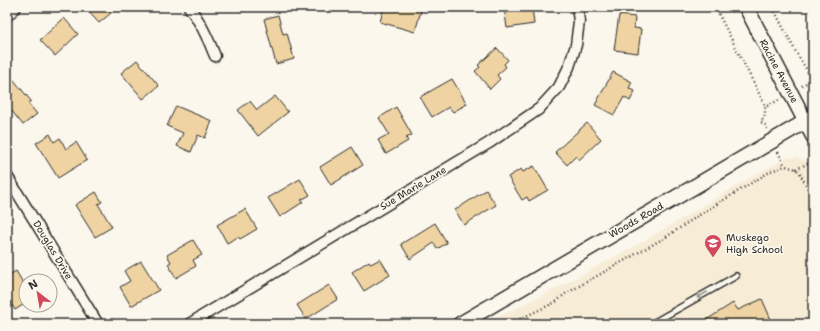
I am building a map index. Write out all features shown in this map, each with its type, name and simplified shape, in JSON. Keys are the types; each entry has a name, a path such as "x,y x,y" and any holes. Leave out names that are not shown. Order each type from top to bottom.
{"street":[{"path":"7,16 16,7"},
{"path":"189,7 208,37 215,56"},
{"name":"Sue Marie Lane","path":"189,324 489,143 539,110 559,87 569,67 576,45 579,20 577,7"},
{"name":"Racine Avenue","path":"746,7 809,118 813,136"},
{"name":"Woods Road","path":"460,324 809,118"},
{"name":"Douglas Drive","path":"7,176 98,324"}],"lane":[{"path":"651,324 736,276"}],"path":[{"path":"715,7 764,103 764,115 761,122 765,125"},
{"path":"773,8 797,54 813,80 809,82"},
{"path":"765,107 770,106"},
{"path":"783,161 785,166"},
{"path":"796,169 813,161"},
{"path":"509,324 556,302 565,294 666,237 771,171 785,166 796,169 800,172 813,199"}],"shaded area":[{"name":"Muskego High School","path":"797,157 807,162 813,172 813,324 485,324 578,277 646,240 753,176 787,158"}],"building":[{"path":"84,7 105,7 111,13 99,23"},
{"path":"384,7 422,7 415,32 380,22"},
{"path":"504,7 532,7 534,24 507,28"},
{"path":"278,15 283,34 287,33 294,59 276,64 264,19"},
{"path":"619,15 635,17 634,28 641,29 638,53 614,50"},
{"path":"64,18 78,34 55,56 40,40"},
{"path":"497,48 508,60 504,64 506,67 497,75 500,79 490,89 475,71 480,67 478,65"},
{"path":"137,60 159,86 143,99 121,73"},
{"path":"613,72 632,82 629,88 635,91 630,101 624,97 614,115 595,105"},
{"path":"13,79 31,101 28,103 37,114 23,125 7,105 7,83"},
{"path":"452,79 467,104 453,112 449,107 432,117 420,97"},
{"path":"275,96 288,112 258,136 238,110 250,101 257,110"},
{"path":"176,106 212,121 205,138 198,135 191,152 177,146 183,133 167,126"},
{"path":"396,107 412,135 406,138 408,141 386,154 378,140 389,134 379,118"},
{"path":"587,123 601,139 579,160 576,156 567,165 555,152"},
{"path":"50,134 54,142 60,138 66,149 76,142 87,160 58,178 36,143"},
{"path":"352,147 363,165 331,185 320,167"},
{"path":"534,166 548,190 529,201 527,197 522,200 508,177 521,169 523,172"},
{"path":"300,179 310,195 301,200 303,202 280,217 268,198"},
{"path":"486,190 496,205 464,225 455,210"},
{"path":"96,192 102,202 98,204 112,227 95,237 75,205"},
{"path":"245,209 257,229 240,239 238,237 227,243 217,225"},
{"path":"435,223 447,243 437,249 434,243 410,259 401,244"},
{"path":"193,240 202,255 193,260 196,266 176,278 168,264 171,262 167,255"},
{"path":"380,259 390,275 364,291 352,272 369,261 371,264"},
{"path":"141,261 159,290 131,306 120,287 130,281 124,271"},
{"path":"16,271 18,274 18,308 15,310 7,297 7,276"},
{"path":"329,285 338,299 306,319 297,305"},
{"path":"762,299 773,324 700,324 733,303 738,310"}],"place":[{"name":"Muskego High School","path":"713,258"}]}
